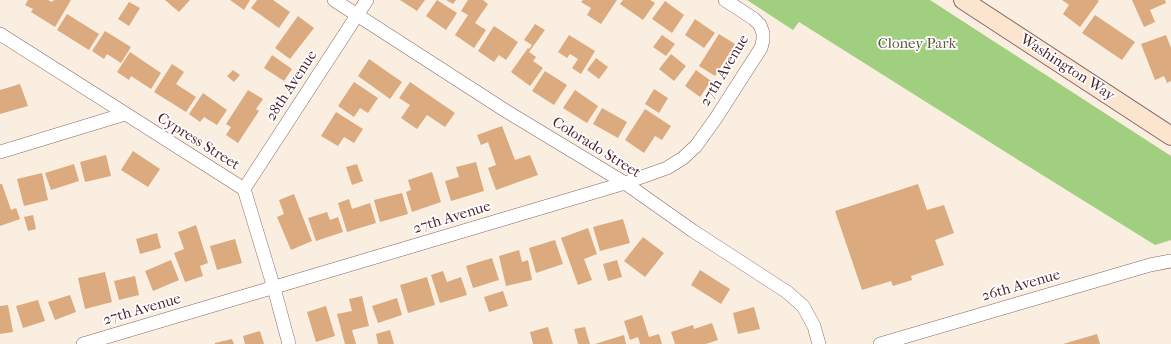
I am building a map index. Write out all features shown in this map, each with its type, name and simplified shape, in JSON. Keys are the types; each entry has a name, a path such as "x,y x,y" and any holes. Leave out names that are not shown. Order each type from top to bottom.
{"main road":[{"name":"Washington Way","path":"963,0 1171,136"}],"street":[{"name":"Colorado Street","path":"334,0 506,111 625,183 693,231 787,292 803,306 814,326 819,344"},
{"name":"28th Avenue","path":"244,189 367,0"},
{"name":"27th Avenue","path":"83,344 625,183 667,168 683,158 696,146 761,48 763,33 760,25 754,19 725,0"},
{"name":"Cypress Street","path":"0,34 244,189 274,288 289,344"},
{"path":"0,152 125,114"},
{"name":"26th Avenue","path":"880,344 1150,265 1171,262"}],"green space":[{"name":"Cloney Park","path":"747,0 930,0 1171,156 1171,240 1155,245 799,22 793,30"}],"building":[{"path":"28,0 48,0 52,2 54,0 71,0 55,27 31,12 33,9 25,5"},
{"path":"165,0 190,0 179,12"},
{"path":"230,0 250,0 244,10"},
{"path":"257,0 273,0 290,12 279,28 251,8"},
{"path":"400,0 425,0 417,11"},
{"path":"437,0 457,13 446,30 426,16"},
{"path":"446,0 456,0 453,4"},
{"path":"468,0 483,0 488,4 475,23 486,30 474,48 455,35 468,15 461,11"},
{"path":"583,0 617,0 601,24 587,15 591,8 581,2"},
{"path":"623,0 650,0 655,3 643,20 620,4"},
{"path":"1062,0 1099,1 1080,27 1063,14 1069,5"},
{"path":"1132,0 1165,0 1166,3 1150,10 1155,22 1144,27"},
{"path":"665,1 684,15 672,33 652,19"},
{"path":"129,2 140,8 129,26 118,19"},
{"path":"67,14 99,34 89,50 57,30"},
{"path":"1095,15 1135,42 1122,60 1082,33"},
{"path":"298,16 314,28 290,59 275,48"},
{"path":"695,19 715,33 704,48 685,35"},
{"path":"535,24 545,30 529,52 536,57 533,61 543,68 530,86 511,72 528,48 529,49 532,45 524,40"},
{"path":"494,26 518,42 506,60 499,55 494,62 478,51"},
{"path":"105,31 131,47 121,63 107,54 104,59 92,51"},
{"path":"719,34 735,44 715,76 699,66"},
{"path":"569,35 595,51 581,74 572,68 578,59 570,54 567,58 558,52"},
{"path":"662,35 675,44 666,56 653,47"},
{"path":"1166,35 1171,48 1171,81 1167,83 1164,76 1155,80 1141,44"},
{"path":"130,52 161,73 151,89 131,76 129,80 117,72"},
{"path":"671,54 686,66 674,81 659,69"},
{"path":"272,55 292,69 284,81 264,68"},
{"path":"596,58 608,67 599,79 587,70"},
{"path":"369,59 402,82 390,99 358,76"},
{"path":"172,64 184,72 176,84 196,97 186,112 154,92"},
{"path":"233,70 240,75 234,82 227,76"},
{"path":"696,70 711,81 700,97 685,86"},
{"path":"545,71 567,85 554,105 532,91"},
{"path":"354,82 378,98 368,113 360,108 354,117 338,106"},
{"path":"410,82 455,113 445,127 427,115 417,129 401,118 410,105 399,98"},
{"path":"20,84 28,106 0,114 0,90"},
{"path":"654,89 668,98 659,113 645,104"},
{"path":"248,90 263,99 256,109 259,111 238,143 226,135 231,127 226,124"},
{"path":"575,90 598,106 587,123 563,108"},
{"path":"203,93 227,110 217,125 204,117 200,122 189,114"},
{"path":"602,108 627,122 618,138 593,124"},
{"path":"645,109 671,126 662,140 655,136 644,153 625,140"},
{"path":"336,112 363,129 354,143 344,137 338,146 321,136"},
{"path":"502,126 515,160 530,155 538,175 496,190 488,168 496,165 488,142 481,145 477,135"},
{"path":"133,151 160,169 148,187 121,170"},
{"path":"106,155 111,176 85,182 80,162"},
{"path":"476,162 484,191 451,201 445,181 459,177 456,167"},
{"path":"74,164 79,181 51,190 45,173"},
{"path":"357,164 363,181 352,185 346,167"},
{"path":"432,172 441,202 412,212 406,192 411,190 408,180"},
{"path":"42,173 48,200 24,206 17,179"},
{"path":"0,184 2,184 11,210 16,208 20,219 0,226"},
{"path":"918,184 927,210 944,205 954,233 935,240 944,265 911,276 912,280 893,286 891,281 862,290 835,211"},
{"path":"402,193 408,214 380,222 374,200"},
{"path":"294,194 312,241 291,250 277,217 284,214 279,200"},
{"path":"349,199 352,209 370,203 376,223 347,232 338,203"},
{"path":"327,212 330,220 338,217 343,232 316,241 308,218"},
{"path":"33,215 36,229 28,231 24,217"},
{"path":"623,219 630,243 600,251 593,227"},
{"path":"196,225 208,263 200,266 203,276 185,282 174,253 184,249 178,232"},
{"path":"588,228 597,254 584,259 592,280 578,285 561,238"},
{"path":"157,233 161,248 140,254 136,239"},
{"path":"643,237 664,253 645,277 624,261"},
{"path":"235,239 242,263 217,270 210,246"},
{"path":"555,240 563,264 536,273 529,248"},
{"path":"519,250 522,262 528,260 532,280 506,286 499,256"},
{"path":"492,258 499,280 473,288 466,266"},
{"path":"171,260 179,280 153,291 145,271"},
{"path":"617,260 622,277 608,281 603,264"},
{"path":"700,270 730,289 721,304 691,285"},
{"path":"443,271 447,282 461,277 467,295 440,303 431,275"},
{"path":"105,272 112,302 85,309 78,278"},
{"path":"135,276 139,295 119,300 114,281"},
{"path":"427,277 435,305 408,313 400,285"},
{"path":"503,291 508,306 489,312 484,297"},
{"path":"70,295 76,312 55,320 48,302"},
{"path":"362,296 369,326 352,330 356,344 345,344 337,314 352,311 349,299"},
{"path":"397,298 402,315 378,323 372,306"},
{"path":"38,300 45,321 23,328 16,306"},
{"path":"8,305 13,332 0,334 0,306"},
{"path":"326,306 335,336 316,342 307,312"},
{"path":"754,307 760,329 738,334 733,313"},
{"path":"642,315 649,337 659,334 662,344 640,344 638,337 630,340 624,321"},
{"path":"712,323 718,340 706,344 675,344 671,332 693,325 694,329"},
{"path":"548,327 553,344 533,344 530,332"},
{"path":"585,327 590,344 578,344 574,329"},
{"path":"390,330 394,344 378,344 376,334"},
{"path":"260,331 264,344 245,344 243,336"},
{"path":"1097,334 1100,344 1063,344"},
{"path":"624,335 626,344 595,344"},
{"path":"232,339 234,344 215,344 215,343"}]}
